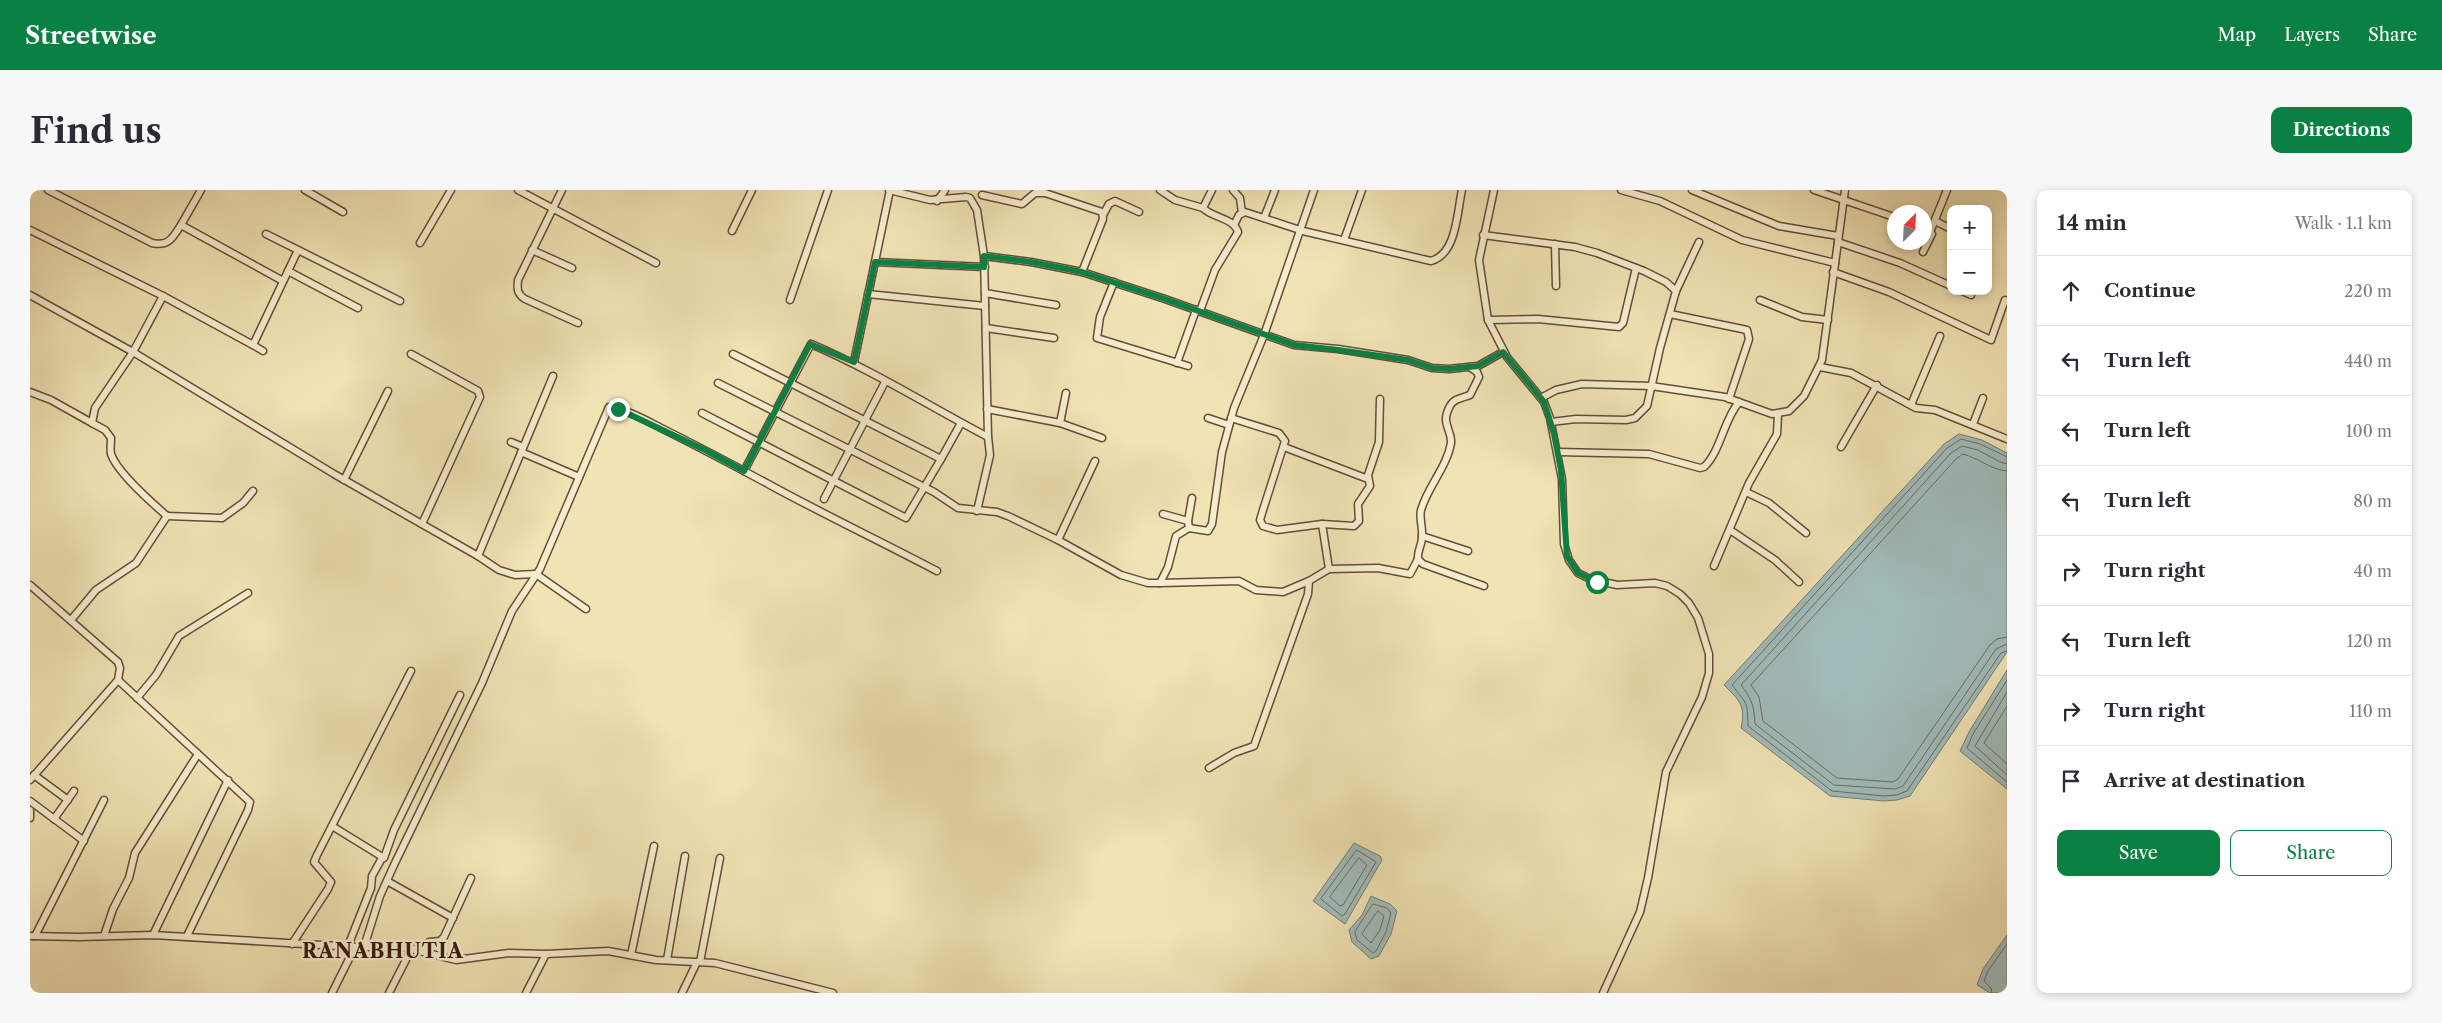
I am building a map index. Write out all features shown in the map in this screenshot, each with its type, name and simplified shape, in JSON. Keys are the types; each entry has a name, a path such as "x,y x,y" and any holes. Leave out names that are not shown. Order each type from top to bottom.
{"street":[{"path":"48,190 152,243 161,245 169,243 201,190"},
{"path":"305,190 342,212"},
{"path":"420,243 451,190"},
{"path":"518,190 656,263"},
{"path":"562,190 518,280 517,289 519,295 578,323"},
{"path":"732,231 752,190"},
{"path":"790,300 828,190"},
{"path":"854,362 889,190 904,192 922,200 937,201 966,197 974,204 982,233 984,256 987,409 990,455 977,511"},
{"path":"937,201 944,190"},
{"path":"1203,208 1203,204 1212,190"},
{"path":"1233,190 1240,198 1242,212 1234,225"},
{"path":"1264,218 1275,190"},
{"path":"1163,514 1208,531 1212,524 1220,463 1230,422 1264,335 1314,190"},
{"path":"1344,240 1362,190"},
{"path":"1242,212 1300,230 1425,261 1442,256 1451,240 1462,190"},
{"path":"1494,190 1478,265 1488,320 1503,352 1541,398 1551,422 1558,452 1563,489 1564,544 1572,566 1581,575 1597,582 1617,585 1655,583 1667,586 1680,594 1689,603 1698,618 1709,654 1709,673 1702,697 1666,772 1648,878 1640,912 1603,993"},
{"path":"1621,190 1639,192 1742,240 1835,264"},
{"path":"1692,190 1779,226 1838,239 1900,263 1947,284"},
{"path":"1814,190 1887,214"},
{"path":"1541,398 1563,388 1582,384 1651,386 1690,390 1729,399 1764,412 1778,414 1789,411 1796,406 1820,367 1845,190"},
{"path":"1932,225 1947,190"},
{"path":"1164,191 1183,203 1203,208 1234,225 1238,232 1215,270 1177,363"},
{"path":"974,204 984,192 1022,204 1035,193 1045,193 1098,210 1103,215"},
{"path":"1082,272 1108,204 1115,201 1139,212"},
{"path":"1935,221 1947,227"},
{"path":"181,225 283,281"},
{"path":"30,230 163,296 264,351"},
{"path":"266,234 400,301"},
{"path":"1483,235 1555,244 1597,253 1666,282 1676,291"},
{"path":"1551,422 1576,419 1635,418 1647,406 1676,291 1699,242"},
{"path":"1555,244 1556,286"},
{"path":"253,345 298,250"},
{"path":"532,250 572,268"},
{"path":"984,256 1031,262 1082,272 1294,345 1408,360 1432,368 1470,367 1484,363 1503,352"},
{"path":"875,262 984,267"},
{"path":"1488,320 1538,319 1619,328 1623,323 1636,268"},
{"path":"288,271 358,308"},
{"path":"1833,272 1889,292 1991,340 2005,300"},
{"path":"1114,282 1100,317 1096,338 1188,366"},
{"path":"985,293 1056,305"},
{"path":"868,294 985,306"},
{"path":"30,295 133,352 344,480 478,556 499,570 515,575 536,574 586,609"},
{"path":"92,423 95,408 133,352 163,296"},
{"path":"1760,300 1797,315 1828,320"},
{"path":"1670,314 1747,330 1749,339 1729,399"},
{"path":"986,328 1054,338"},
{"path":"1911,405 1940,336"},
{"path":"744,471 810,344 854,362 885,382 988,437"},
{"path":"411,354 478,391 480,397 422,524"},
{"path":"733,354 941,459"},
{"path":"718,383 924,487 958,508 997,512 1058,540 1111,571 1148,583 1239,581 1256,590 1283,592 1310,582 1329,569 1378,568 1410,574 1418,559 1422,536 1420,520 1422,508 1434,477 1442,468 1451,442 1446,425 1449,409 1456,400 1470,395 1479,377 1477,372 1470,367"},
{"path":"1820,367 1845,371 1877,385 1911,405 1935,410 2007,439"},
{"path":"478,556 553,376"},
{"path":"824,499 885,382"},
{"path":"1841,447 1877,385"},
{"path":"344,480 388,391"},
{"path":"30,392 51,400 105,430 111,438 111,454 143,496 167,516 222,518 243,503 253,491"},
{"path":"1060,423 1066,393"},
{"path":"1973,424 1983,398"},
{"path":"1208,418 1279,433 1286,441 1263,510 1261,524 1267,528 1277,530 1322,524 1354,526 1358,524 1358,504 1368,490 1368,479 1379,442 1380,399"},
{"path":"1558,452 1649,454 1700,468 1704,467 1713,454 1730,415 1739,402"},
{"path":"364,947 372,919 387,881 482,683 512,611 536,574 609,407 642,418 937,571"},
{"path":"987,409 1060,423 1102,438"},
{"path":"702,413 906,518 961,423"},
{"path":"1714,566 1746,492 1777,434 1778,414"},
{"path":"511,442 522,450 578,477"},
{"path":"1284,447 1368,479"},
{"path":"1058,540 1095,461"},
{"path":"1746,492 1769,503 1806,534"},
{"path":"1160,583 1168,567 1176,536 1189,524 1192,498"},
{"path":"71,620 96,590 136,563 167,516"},
{"path":"1322,524 1329,569"},
{"path":"1730,530 1775,560 1799,582"},
{"path":"1422,536 1468,551"},
{"path":"1418,559 1423,564 1484,586"},
{"path":"1209,768 1234,753 1254,746 1308,594 1310,582"},
{"path":"30,585 118,662 120,668 118,680 32,778 68,800"},
{"path":"137,698 156,675 179,636 248,593"},
{"path":"292,944 331,882 314,862 411,671"},
{"path":"118,680 248,798 250,805 187,936"},
{"path":"332,993 352,947 371,888 372,876 460,695"},
{"path":"104,936 113,909 129,878 135,853 172,792 198,754"},
{"path":"153,934 228,780"},
{"path":"54,819 74,791"},
{"path":"104,800 32,936 153,934 292,944 412,948 456,960 509,952 546,954 608,951 697,965 715,963 833,993"},
{"path":"30,801 84,840"},
{"path":"30,810 30,818"},
{"path":"332,826 382,858"},
{"path":"631,956 654,846"},
{"path":"667,960 686,856"},
{"path":"682,993 697,965 720,858"},
{"path":"424,952 429,942 442,940 471,878"},
{"path":"387,881 453,918"},
{"path":"389,993 412,948"},
{"path":"526,993 546,954"}],"water":[{"path":"1959,434 1982,440 2007,453 2007,652 1910,796 1884,801 1830,796 1741,728 1742,708 1734,695 1724,685 1944,444"},
{"path":"2007,670 2007,789 1960,751 1969,732"},
{"path":"1354,843 1380,856 1382,860 1345,924 1313,901"},
{"path":"1371,896 1390,904 1397,911 1391,934 1379,956 1371,959 1352,942 1349,930 1362,915"},
{"path":"2007,935 2007,993 1990,993 1977,985 1983,969"}],"district":[{"name":"RANABHUTIA","path":"383,951"}],"route":[{"path":"618,409 642,418 744,471 810,344 854,362 875,262 984,267 984,256 1031,262 1082,272 1114,282 1294,345 1313,346 1388,359 1408,360 1432,368 1449,369 1478,366 1503,352 1544,402 1554,434 1561,470 1564,544 1567,556 1578,573 1597,582"}]}
